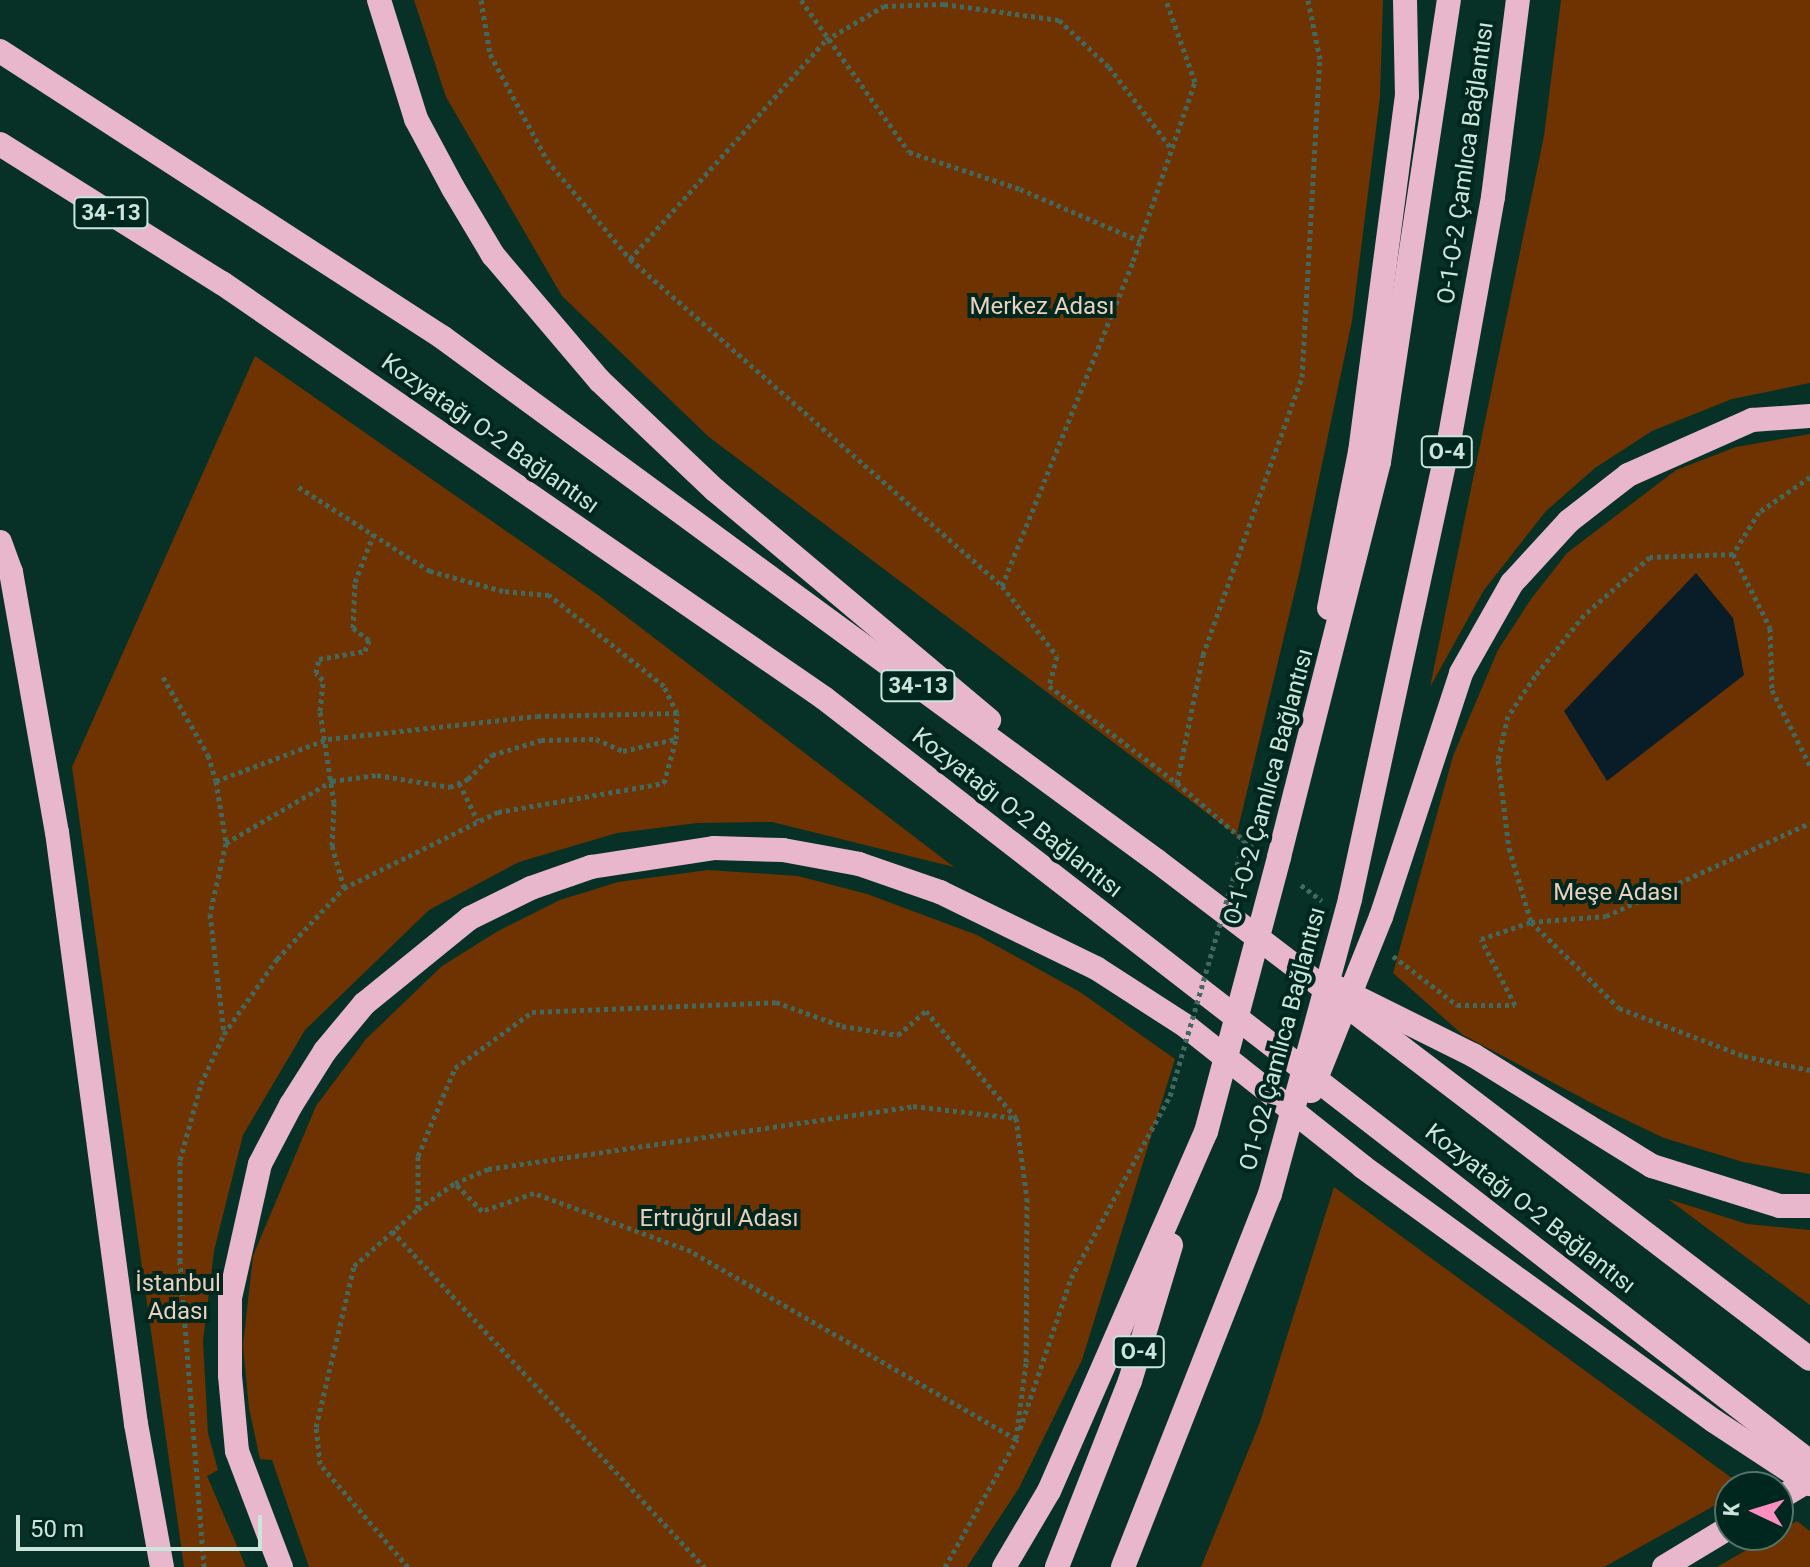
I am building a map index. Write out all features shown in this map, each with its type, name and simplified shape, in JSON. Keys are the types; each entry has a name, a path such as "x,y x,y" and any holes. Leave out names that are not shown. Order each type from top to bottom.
{"highway":[{"path":"379,0 416,119 453,188 493,255 600,381 715,490 1157,861"},
{"path":"1279,857 1360,452 1407,96 1405,0"},
{"name":"O-1-O-2 Çamlıca Bağlantısı","path":"1057,1567 1130,1381 1206,1132 1379,462 1403,336 1449,0"},
{"name":"O-1-O-2 Çamlıca Bağlantısı","path":"1350,899 1450,436 1493,197 1518,0"},
{"name":"Kozyatağı O-2 Bağlantısı","path":"0,51 442,337 1157,861 1285,962 1810,1359"},
{"name":"Kozyatağı O-2 Bağlantısı","path":"0,144 222,283 824,698 1810,1462"},
{"path":"1270,1194 1381,917 1461,673 1512,583 1569,521 1628,475 1752,420 1810,416"},
{"path":"0,542 11,572 57,832 136,1424 162,1567"},
{"path":"281,1567 237,1451 230,1375 230,1298 260,1164 291,1105 325,1051 364,1004 470,918 531,888 591,867 714,848 783,850 859,864 953,898 1096,968 1186,1026 1388,1186 1714,1421 1810,1482"},
{"name":"O1-O2 Çamlıca Bağlantısı","path":"1270,1194 1350,899"},
{"path":"1285,962 1473,1055 1652,1166 1780,1206 1810,1206"},
{"path":"1004,1567 1049,1491 1206,1132"},
{"name":"O-4","path":"1123,1567 1270,1194"},
{"path":"1664,1567 1714,1536"}],"path":[{"path":"481,0 490,54 547,160 630,259 1002,586 1057,656 1049,686 1092,724 1177,783 1244,841 1170,1096 1071,1278 1016,1439 945,1567"},
{"path":"801,0 826,40 909,152 1020,189 1140,241"},
{"path":"1002,586 1140,241 1195,82 1166,0"},
{"path":"1177,783 1203,655 1302,377 1320,59 1308,0"},
{"path":"630,259 826,40 884,6 944,4 1059,20 1109,67 1172,149"},
{"path":"1733,554 1759,512 1810,477"},
{"path":"204,1567 180,1261 180,1160 201,1084 224,1034 277,959 344,888 478,821 583,793 664,783 676,739 677,713 664,686 549,595 503,591 430,571 297,486"},
{"path":"344,888 332,846 332,781 328,739 320,711 319,659 365,651 369,640 353,628 355,582 374,533"},
{"path":"1733,554 1770,628 1772,690 1810,766"},
{"path":"1733,554 1650,557 1584,615 1508,716 1498,760 1509,848 1531,922 1619,1008 1744,1056 1810,1070"},
{"path":"163,677 208,755 216,781 226,843 210,914 224,1034"},
{"path":"216,781 328,739 537,716 677,713"},
{"path":"226,843 332,781 377,775 416,785 459,783 492,755 541,740 596,739 623,751 676,739"},
{"path":"459,783 478,821"},
{"path":"1457,1005 1515,1005 1481,939 1531,922 1606,916 1810,823"},
{"path":"418,1209 418,1156 455,1068 532,1012 776,1002 842,1026 898,1035 926,1011 1016,1118 1027,1198 1026,1363 1016,1439"},
{"path":"408,1567 320,1464 316,1427 354,1266 418,1209 455,1183 519,1161 913,1106 1016,1118"},
{"path":"455,1183 482,1211 534,1193 691,1251 1016,1439"},
{"path":"392,1231 704,1567"}],"green space":[{"name":"Merkez Adası","path":"414,0 1383,0 1380,97 1352,321 1299,574 1237,833 1244,841 709,437 562,296 446,97"},
{"path":"1561,0 1810,0 1810,383 1732,399 1652,431 1595,468 1546,511 1484,590 1430,687 1544,136"},
{"name":"İstanbul Adası","path":"255,356 598,595 954,867 772,822 697,823 617,833 519,862 429,910 305,1030 243,1135 214,1251 203,1341 208,1433 218,1470 207,1476 246,1567 184,1567 72,767"},
{"name":"Meşe Adası","path":"1810,434 1810,1174 1743,1162 1664,1138 1601,1108 1463,1035 1393,973 1453,756 1498,650 1531,599 1567,553 1676,470 1736,447"},
{"name":"Ertruğrul Adası","path":"708,870 798,876 867,894 977,935 1080,992 1175,1059 1082,1360 1019,1488 967,1567 309,1567 272,1460 260,1459 249,1408 243,1345 253,1256 316,1106 366,1039 442,966 498,931 560,900 618,882"},
{"path":"1334,1187 1722,1471 1714,1471 1714,1506 1604,1567 1201,1567 1260,1422"},
{"path":"1668,1199 1747,1224 1810,1230 1810,1305"},
{"path":"1797,1521 1810,1531 1810,1567 1717,1567 1745,1551 1794,1551 1794,1523"}],"water":[{"path":"1696,573 1733,618 1744,675 1607,781 1564,711"}]}
